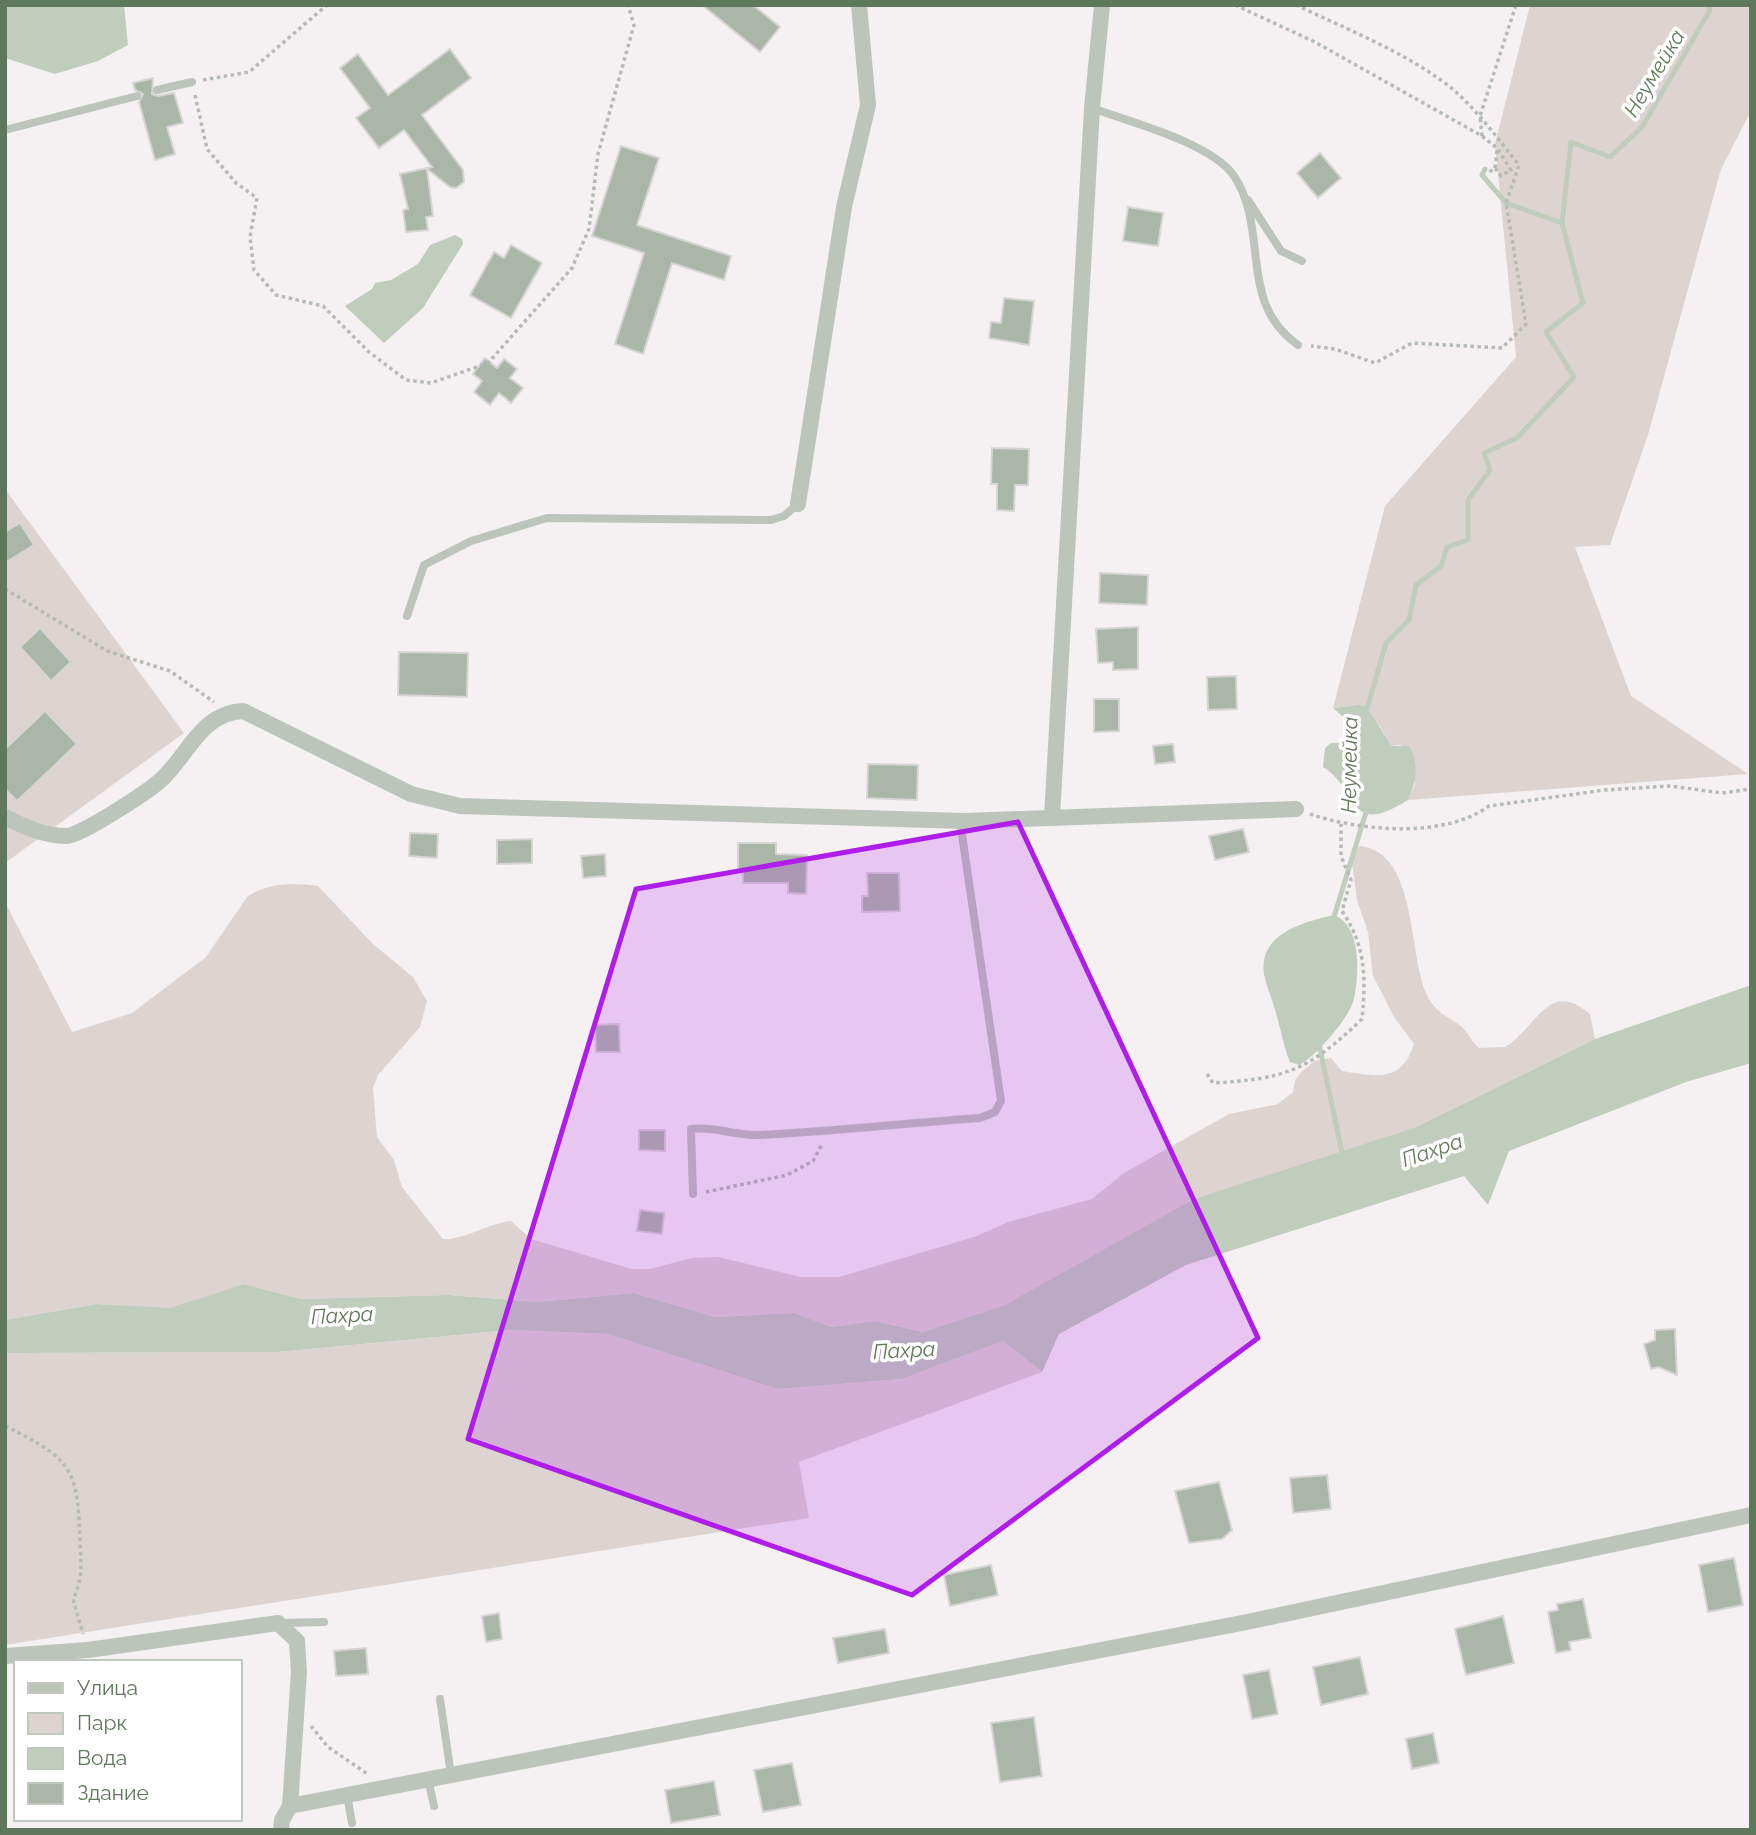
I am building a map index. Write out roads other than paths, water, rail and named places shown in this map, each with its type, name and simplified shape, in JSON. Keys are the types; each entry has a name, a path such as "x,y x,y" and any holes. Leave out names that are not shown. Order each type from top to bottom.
{"street":[{"path":"798,504 841,221 868,105 859,5"},
{"path":"1052,817 1092,108 1102,5"},
{"path":"5,817 31,831 69,836 98,822 163,778 200,731 225,712 243,711 411,794 460,806 960,821 1296,809"},
{"path":"290,1806 1247,1622 1751,1515"},
{"path":"5,1656 88,1650 278,1623 297,1642 297,1708 290,1806 282,1820 281,1830"}],"lane":[{"path":"157,90 192,82"},
{"path":"5,130 137,96"},
{"path":"1092,108 1199,147 1234,175 1267,234 1281,251 1302,261"},
{"path":"1234,175 1247,205 1262,299 1280,333 1298,345"},
{"path":"407,616 424,565 471,541 547,518 771,520 784,516 798,504"},
{"path":"693,1194 691,1129 708,1127 737,1136 829,1132 980,1118 995,1112 1001,1101 960,821"},
{"path":"278,1623 324,1622"},
{"path":"440,1699 451,1775"},
{"path":"428,1779 434,1806"},
{"path":"347,1795 352,1823"}],"water":[{"path":"5,5 124,5 128,45 98,61 55,74 5,58"},
{"path":"455,235 462,239 463,244 423,308 384,343 345,306 372,289 375,283 391,280 418,264 430,245"},
{"path":"1366,706 1392,746 1409,746 1415,759 1415,779 1408,800 1388,811 1374,814 1364,812 1356,806 1335,776 1323,767 1325,748 1331,743 1347,742 1355,726 1351,718 1342,716 1333,708"},
{"path":"1334,915 1350,929 1354,940 1357,977 1354,999 1346,1016 1331,1036 1299,1065 1290,1062 1288,1056 1264,974 1264,960 1268,949 1285,932"},
{"name":"Пахра","path":"1751,985 1751,1063 1686,1082 1509,1151 1488,1205 1464,1176 1186,1265 1059,1334 1042,1372 1003,1341 902,1379 777,1389 608,1334 510,1330 278,1352 5,1353 5,1320 96,1304 170,1308 244,1284 301,1299 449,1295 537,1302 634,1293 715,1317 794,1313 832,1327 875,1321 923,1332 1005,1305 1194,1199 1414,1128 1595,1039"}],"waterway":[{"name":"Неумейка","path":"1366,712 1386,643 1409,620 1416,585 1441,566 1447,547 1468,540 1468,500 1490,470 1484,453 1517,438 1574,377 1546,332 1583,303 1562,223 1571,142 1610,157 1642,127 1710,10 1708,5"},
{"path":"1485,169 1482,175 1506,203 1562,223"},
{"name":"Неумейка","path":"1333,920 1367,809"},
{"name":"Неумейка","path":"1319,1044 1343,1157"}]}
